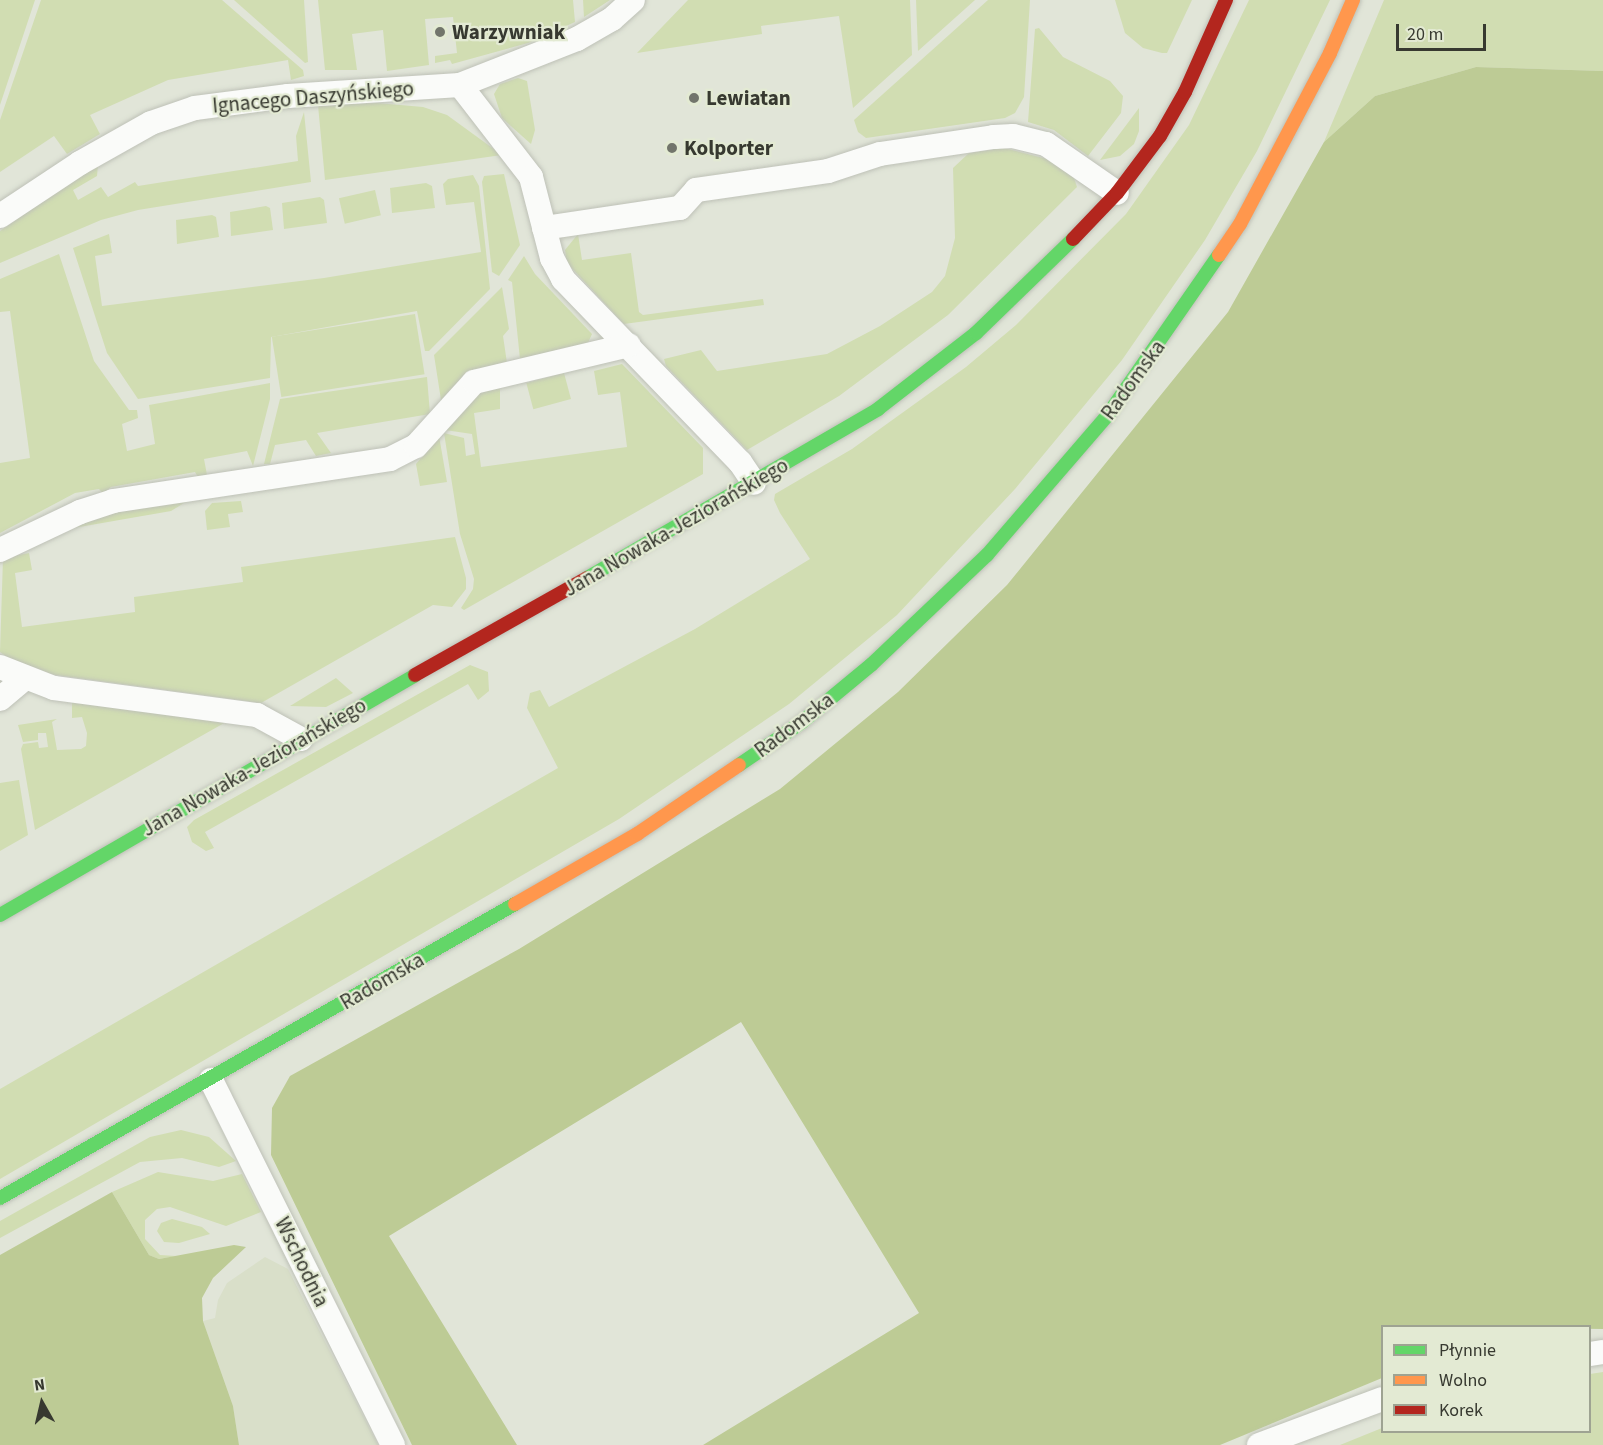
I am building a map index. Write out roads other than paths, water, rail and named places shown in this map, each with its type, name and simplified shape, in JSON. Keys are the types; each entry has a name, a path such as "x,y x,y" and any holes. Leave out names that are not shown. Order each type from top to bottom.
{"main road":[{"name":"Jana Nowaka-Jeziorańskiego","path":"0,915 301,739 852,426 947,357 1025,289 1117,193 1160,136 1185,92 1226,0"},
{"name":"Radomska","path":"0,1198 211,1080 703,792 802,722 918,623 1018,522 1079,452 1164,337 1262,185 1353,0"}],"street":[{"name":"Ignacego Daszyńskiego","path":"0,216 151,123 195,108 312,93 460,85 577,39 612,19 633,0"},
{"path":"460,85 531,177 544,228 563,279 740,462 754,483"},
{"path":"544,228 680,208 696,190 828,171 880,154 1013,135 1046,144 1117,193"},
{"path":"0,550 80,512 113,501 390,459 417,446 474,382 629,345"},
{"path":"0,667 24,679 54,688 257,715 301,739"},
{"path":"0,699 24,679"},
{"name":"Wschodnia","path":"211,1080 393,1445"},
{"path":"1259,1445 1381,1400"}],"place":[{"name":"Warzywniak","path":"440,32"},
{"name":"Lewiatan","path":"694,98"},
{"name":"Kolporter","path":"672,148"}]}
